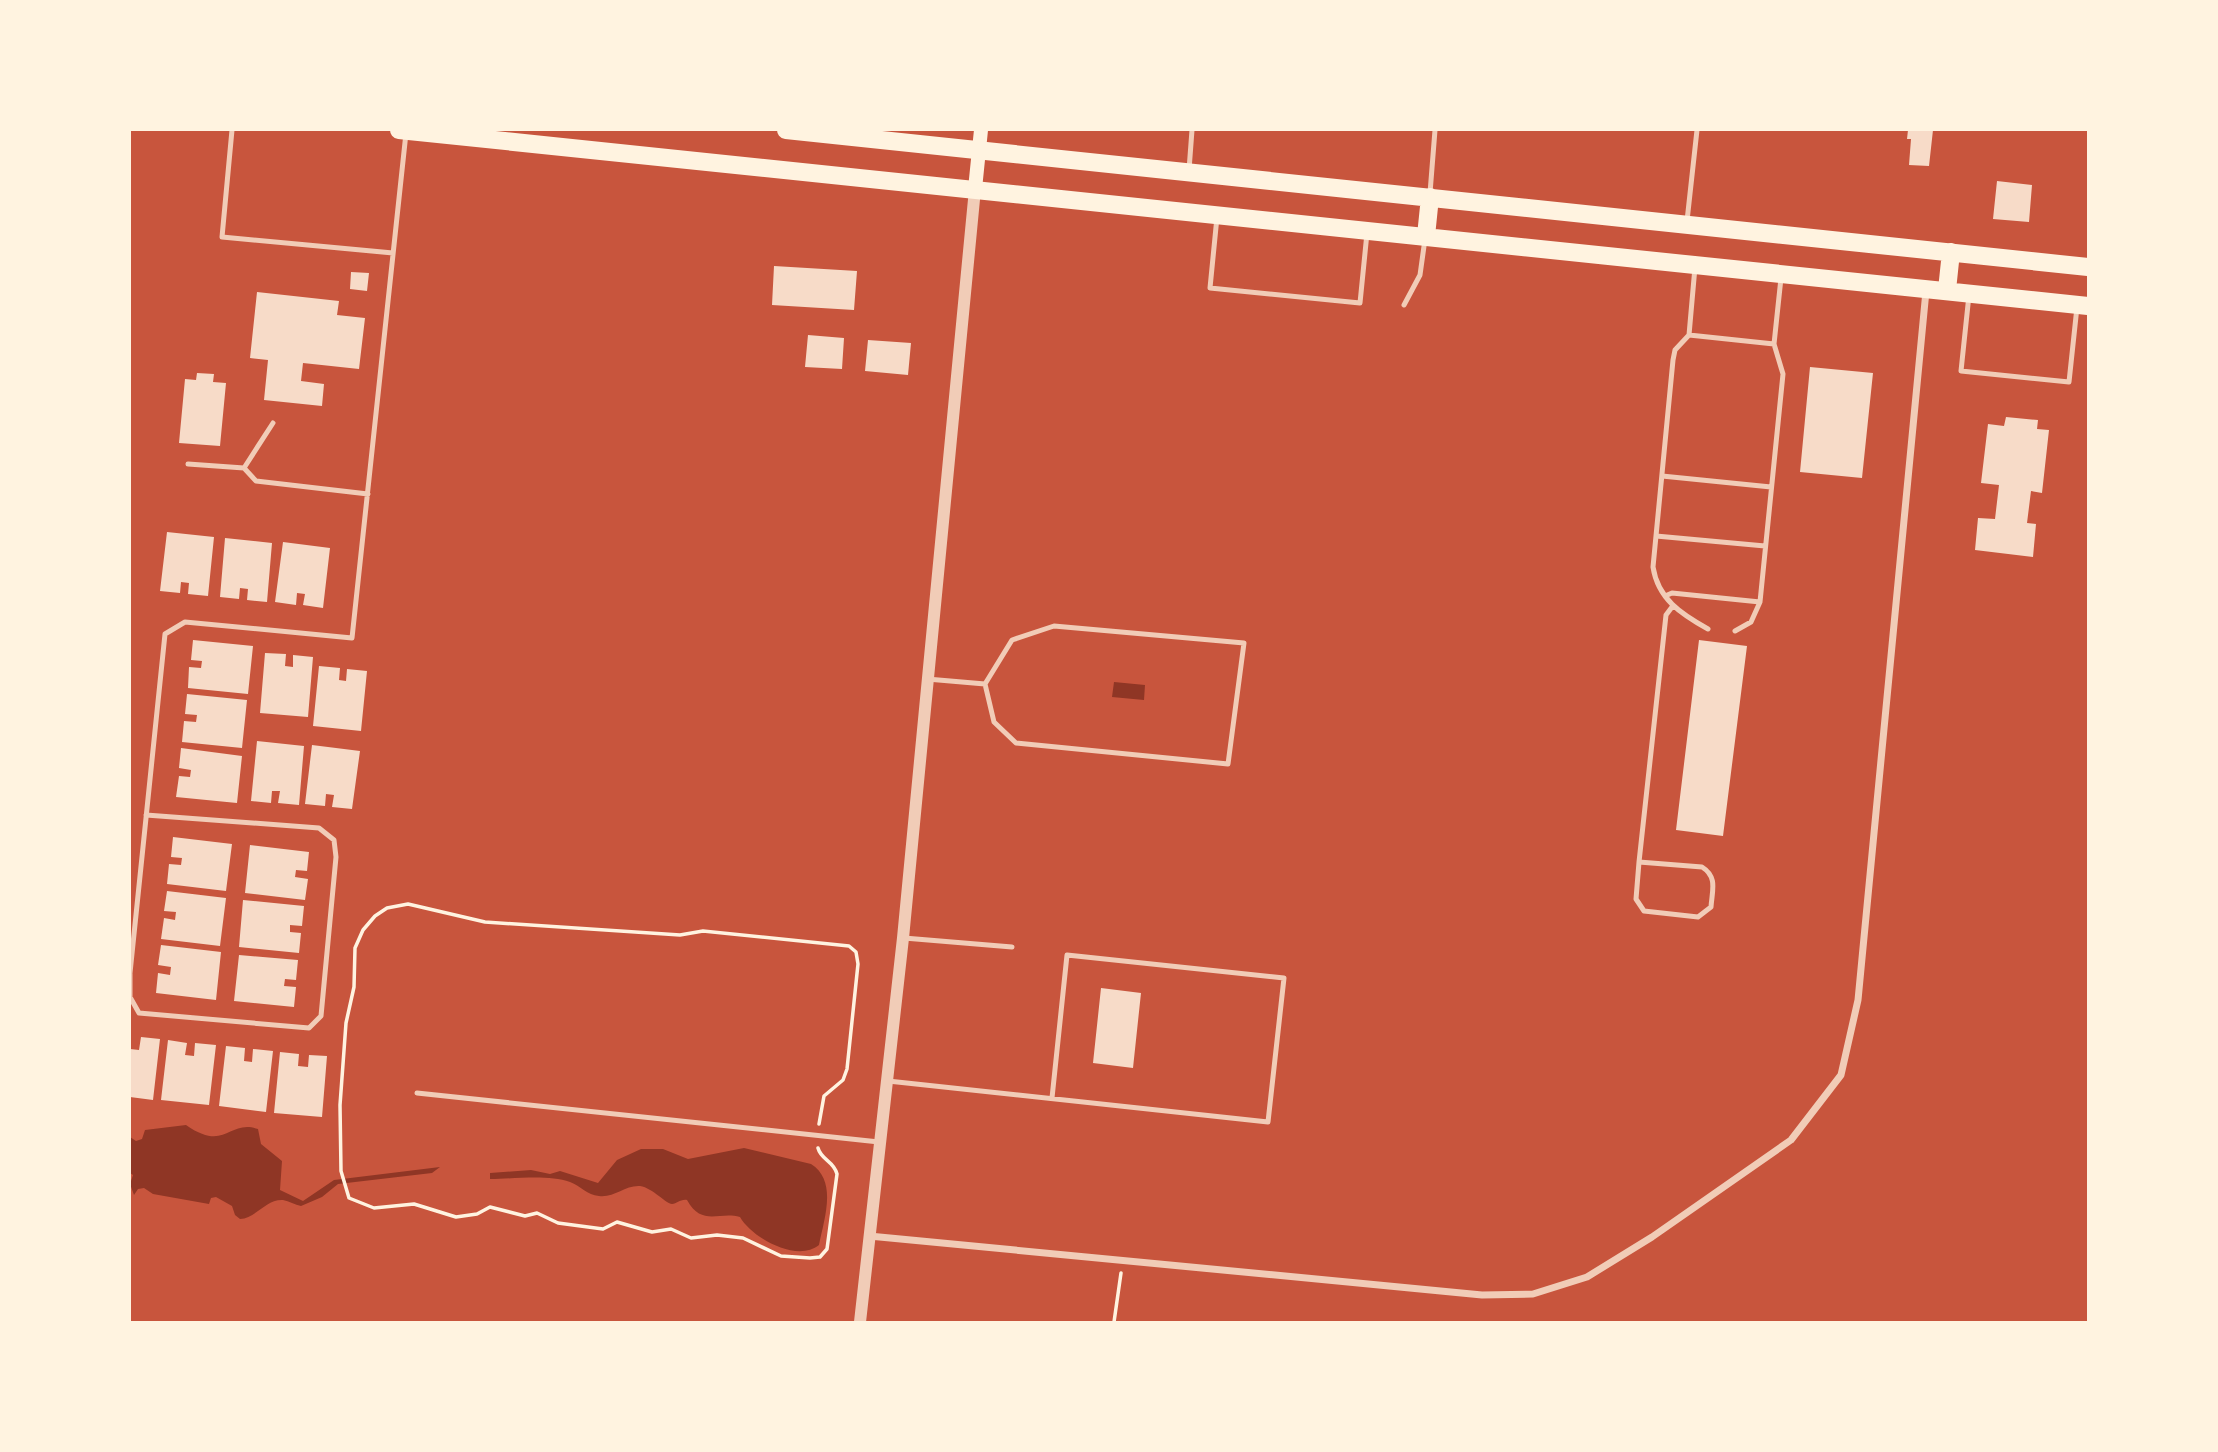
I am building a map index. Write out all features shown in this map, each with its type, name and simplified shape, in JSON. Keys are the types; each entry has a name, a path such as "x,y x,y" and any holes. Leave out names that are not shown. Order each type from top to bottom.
{"main road":[{"path":"399,130 2083,305"},
{"path":"786,130 1189,170 2088,267"},
{"path":"975,189 981,130"},
{"path":"1426,236 1430,197"},
{"path":"1947,290 1951,252"}],"street":[{"path":"860,1322 903,938 975,189"},
{"path":"869,1236 1482,1295 1533,1294 1587,1277 1652,1237 1791,1140 1841,1075 1858,1000 1926,288"}],"lane":[{"path":"232,130 222,237 393,253"},
{"path":"146,815 319,828 334,840 336,856 321,1016 309,1028 139,1013 130,997 130,974 146,815 165,634 185,622 352,638 406,130"},
{"path":"1189,170 1192,130"},
{"path":"1430,197 1436,130"},
{"path":"1687,224 1697,130"},
{"path":"1217,214 1210,288 1360,303 1367,230"},
{"path":"1404,306 1420,275 1426,236"},
{"path":"1696,264 1689,335 1675,350 1673,360 1653,567 1672,607 1708,629"},
{"path":"1735,631 1751,622 1760,602 1783,374 1774,344 1782,273"},
{"path":"1969,293 1961,371 2069,382 2083,305"},
{"path":"1689,335 1774,344"},
{"path":"244,468 273,423"},
{"path":"188,464 244,468 256,481 368,494"},
{"path":"1662,476 1771,487"},
{"path":"1656,536 1765,546"},
{"path":"1665,596 1672,593 1760,602"},
{"path":"1639,862 1702,867 1713,876 1711,907 1698,917 1644,911 1636,899 1639,862 1666,615 1672,607"},
{"path":"1054,626 1244,643 1228,764 1016,743 994,722 985,684 1012,640 1054,626"},
{"path":"927,679 985,684"},
{"path":"903,938 1012,947"},
{"path":"886,1081 1268,1122 1284,978 1067,955 1052,1098"},
{"path":"417,1093 879,1142"}],"path":[{"path":"818,1149 820,1155 836,1168 837,1174 827,1249 820,1256 810,1258 772,1254 743,1238 717,1235 691,1238 671,1229 652,1232 617,1222 603,1229 558,1223 537,1213 525,1216 511,1214 496,1208 456,1217 415,1204 374,1208 356,1203 345,1189 342,1176 341,1105 346,1023 354,987 355,948 369,923 396,905 421,906 485,922 680,935 703,931 849,946 856,953 858,964 847,1069 843,1080 824,1096 819,1124"},
{"path":"1114,1322 1123,1262"}],"shaded area":[{"path":"1114,682 1145,685 1144,700 1112,697"},
{"path":"186,1125 210,1136 240,1128 258,1129 261,1144 282,1161 280,1190 303,1201 334,1180 440,1167 432,1173 338,1184 322,1197 301,1206 277,1200 240,1219 235,1215 232,1206 216,1197 211,1198 209,1204 153,1194 144,1188 138,1189 134,1195 130,1184 133,1175 130,1173 130,1137 136,1141 142,1139 145,1130"},
{"path":"744,1148 811,1164 819,1171 827,1190 827,1201 819,1245 810,1250 788,1250 764,1240 740,1217 705,1216 687,1200 669,1203 640,1186 599,1196 561,1180 490,1179 490,1173 531,1170 550,1174 560,1171 598,1183 617,1160 641,1149 663,1149 688,1159"}],"building":[{"path":"1908,130 1933,130 1929,166 1909,165 1911,139 1907,139"},
{"path":"1997,181 2032,185 2029,222 1993,219"},
{"path":"774,266 857,271 854,310 772,305"},
{"path":"351,272 369,273 367,291 350,289"},
{"path":"257,292 339,301 337,315 365,318 359,369 303,363 301,381 324,384 322,406 264,400 268,360 250,358"},
{"path":"808,335 844,338 842,369 805,367"},
{"path":"868,340 911,343 908,375 865,371"},
{"path":"1810,367 1873,373 1862,478 1800,472"},
{"path":"197,373 214,374 213,382 226,383 220,446 179,443 185,379 196,380"},
{"path":"2006,417 2038,420 2037,429 2049,430 2042,493 2031,491 2027,523 2036,524 2033,557 1975,550 1978,518 1995,519 1999,485 1981,483 1988,424 2004,426"},
{"path":"167,532 214,537 208,596 188,594 189,583 181,582 180,593 160,591"},
{"path":"225,538 272,543 267,602 247,600 248,589 240,588 239,599 220,597"},
{"path":"283,542 330,548 323,608 303,605 305,594 297,593 296,605 275,602"},
{"path":"193,640 253,646 248,694 188,688 189,667 201,668 202,661 191,660"},
{"path":"1699,640 1747,646 1723,836 1676,830"},
{"path":"265,653 286,654 285,666 293,667 293,655 313,657 308,717 260,713"},
{"path":"319,666 340,668 339,680 346,681 347,669 367,671 361,731 313,726"},
{"path":"187,694 247,700 242,748 182,742 184,721 196,722 197,715 185,714"},
{"path":"257,741 304,746 299,805 278,803 280,791 272,791 271,803 251,801"},
{"path":"312,745 360,751 352,809 332,807 334,795 326,794 325,806 305,804"},
{"path":"181,748 242,756 237,803 176,797 179,776 190,777 191,770 179,768"},
{"path":"173,837 232,844 226,891 167,884 169,864 181,865 182,858 171,857"},
{"path":"250,845 309,852 307,871 296,870 295,877 308,879 305,900 245,893"},
{"path":"167,891 226,898 220,946 161,939 164,918 175,920 176,912 164,911"},
{"path":"243,900 304,906 302,926 290,925 290,932 301,933 299,953 239,947"},
{"path":"161,945 221,952 216,1000 156,993 158,973 170,975 171,967 158,965"},
{"path":"239,955 298,960 296,980 285,979 284,986 296,987 294,1007 234,1001"},
{"path":"1101,988 1141,993 1133,1068 1093,1063"},
{"path":"141,1037 160,1039 153,1100 130,1097 130,1049 139,1050"},
{"path":"168,1040 187,1043 185,1055 194,1056 195,1043 216,1045 209,1105 161,1100"},
{"path":"226,1046 245,1048 244,1061 252,1062 253,1049 273,1051 266,1112 219,1106"},
{"path":"280,1052 299,1054 298,1066 308,1067 309,1055 327,1056 322,1117 274,1113"}]}
